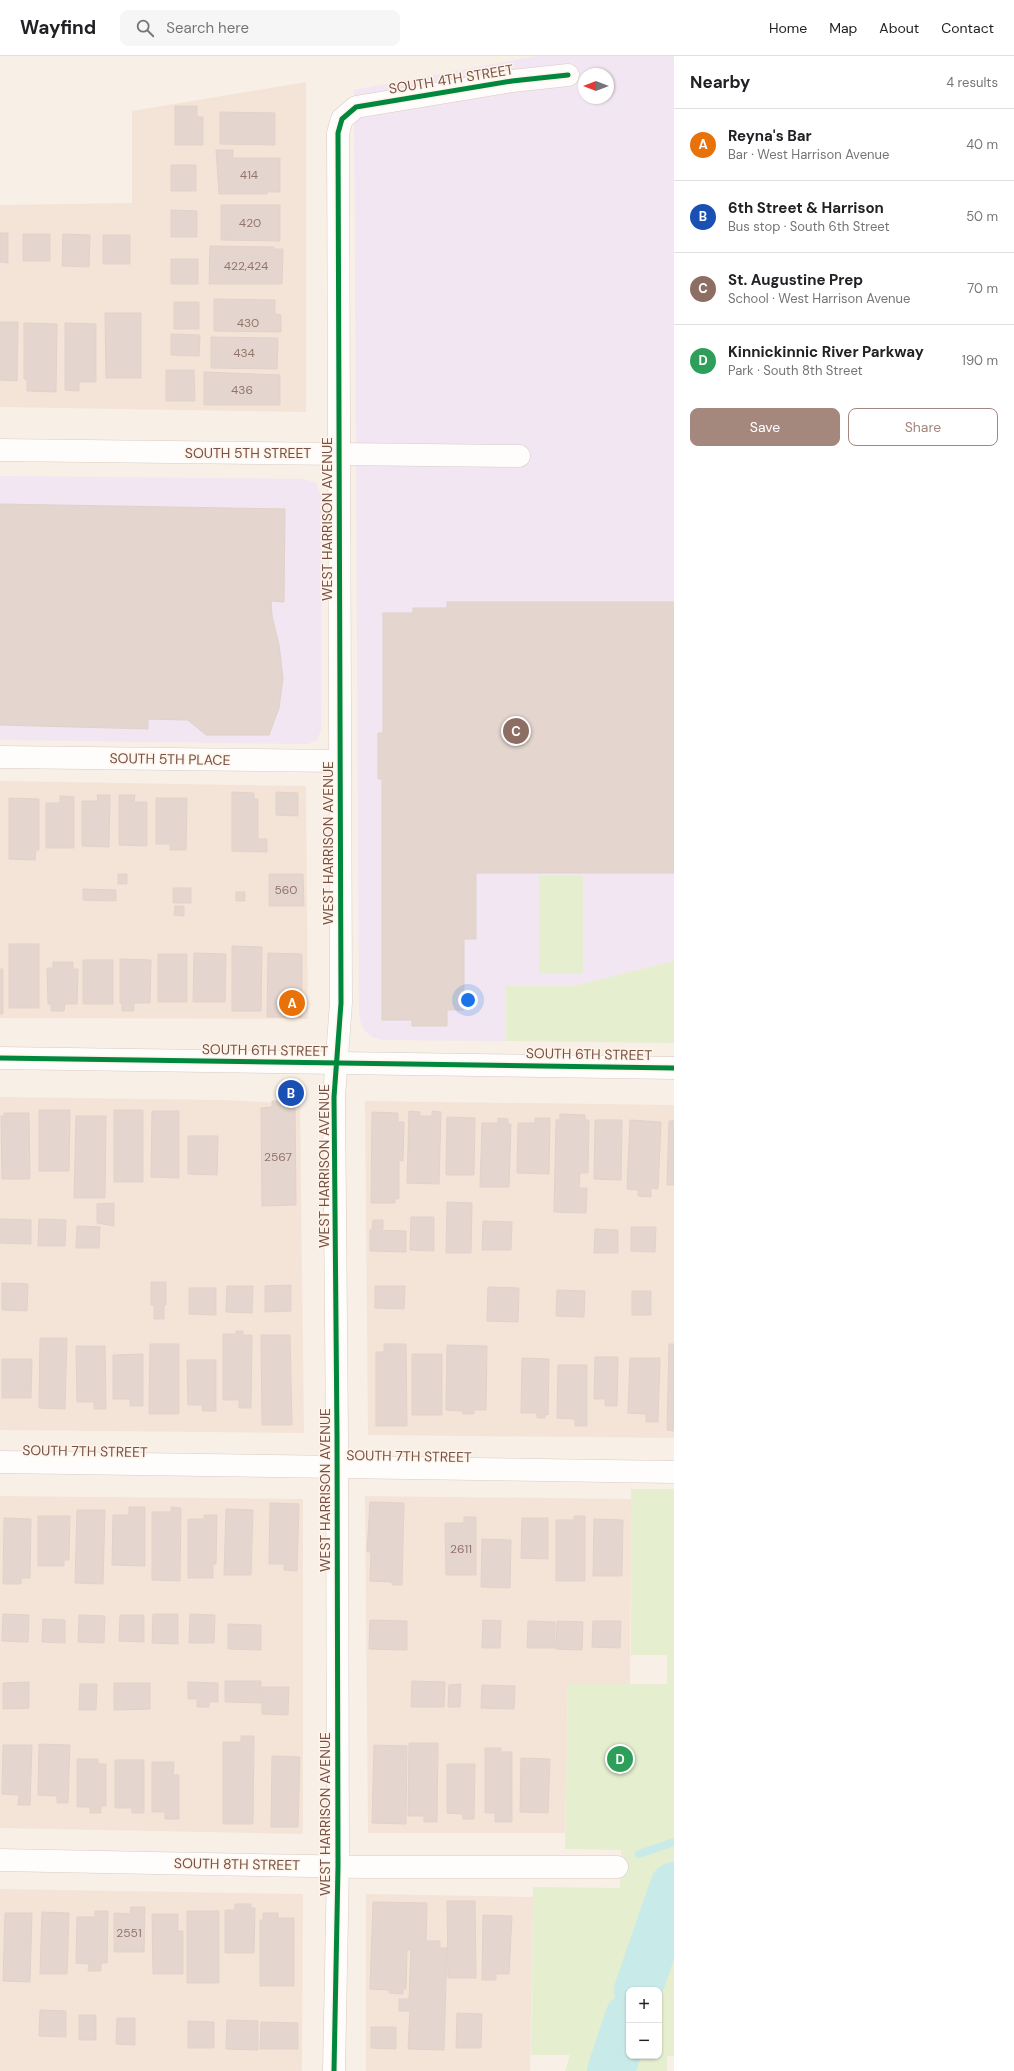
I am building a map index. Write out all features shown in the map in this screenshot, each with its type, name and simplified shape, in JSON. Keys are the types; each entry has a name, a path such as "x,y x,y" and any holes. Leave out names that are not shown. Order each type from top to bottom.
{"street":[{"name":"SOUTH 4TH STREET","path":"342,119 356,107 512,81 568,74"},
{"name":"WEST HARRISON AVENUE","path":"334,2071 338,1866 338,1467 334,1097 341,1003 338,133 342,119"},
{"name":"SOUTH 5TH STREET","path":"0,450 519,456"},
{"name":"SOUTH 5TH PLACE","path":"0,757 339,761"},
{"name":"SOUTH 6TH STREET","path":"0,1058 674,1068"},
{"name":"SOUTH 7TH STREET","path":"0,1462 674,1472"},
{"name":"SOUTH 8TH STREET","path":"0,1860 338,1866 617,1867"}],"shaded area":[{"path":"537,56 674,56 674,961 574,986 506,986 506,1041 381,1040 372,1037 365,1031 361,1024 359,1012 354,90"},
{"path":"306,82 306,412 0,407 0,205 132,203 132,111"},
{"path":"0,476 304,479 316,483 322,498 321,730 317,740 308,744 0,740"},
{"path":"0,781 306,786 308,1019 0,1018"},
{"path":"0,1097 223,1100 300,1104 304,1433 0,1430"},
{"path":"365,1101 674,1105 674,1438 368,1435"},
{"path":"0,1496 303,1499 303,1834 0,1828"},
{"path":"365,1496 631,1499 630,1684 568,1684 565,1833 368,1833"},
{"path":"0,1889 303,1894 302,2071 0,2071"},
{"path":"366,1894 533,1897 530,2071 366,2071"}],"green space":[{"path":"539,875 583,875 583,973 539,973"},
{"path":"674,961 674,1043 506,1041 506,986 574,986"},
{"path":"631,1489 674,1489 674,2056 667,2056 667,2071 565,2071 570,2055 531,2055 533,1887 620,1888 621,1850 565,1849 568,1684 667,1684 667,1655 631,1655"}],"building":[{"path":"175,106 197,106 197,117 203,117 203,145 175,145"},
{"path":"220,112 275,113 275,145 220,144"},
{"path":"216,150 233,150 233,158 280,158 280,192 267,192 267,194 219,194"},
{"path":"171,165 196,165 196,191 171,191"},
{"path":"221,205 280,205 280,241 221,240"},
{"path":"171,210 197,211 197,237 171,237"},
{"path":"0,233 8,233 8,263 0,262"},
{"path":"23,234 50,234 50,261 23,261"},
{"path":"63,234 90,235 89,267 62,266"},
{"path":"103,235 130,235 130,264 103,264"},
{"path":"210,246 274,247 273,249 283,249 282,284 209,284"},
{"path":"171,259 198,259 198,284 171,284"},
{"path":"214,299 275,300 275,314 281,315 281,332 214,331"},
{"path":"174,302 199,302 199,329 174,329"},
{"path":"105,313 141,313 141,378 106,378"},
{"path":"0,322 18,322 17,381 0,380"},
{"path":"24,323 57,324 56,392 27,391 27,379 24,379"},
{"path":"65,323 96,324 96,382 79,382 79,391 65,390"},
{"path":"171,334 200,335 199,356 171,355"},
{"path":"211,337 278,338 277,369 211,368"},
{"path":"166,370 194,370 195,401 166,401"},
{"path":"204,372 280,375 280,405 204,405"},
{"path":"0,504 285,509 284,602 271,601 272,616 279,645 283,678 279,708 269,735 206,735 188,720 148,719 148,729 0,725"},
{"path":"447,602 674,602 674,873 476,873 476,939 464,939 464,1010 447,1010 447,1026 412,1026 412,1020 382,1020 382,779 378,779 378,733 383,733 383,613 413,613 413,608 447,608"},
{"path":"232,792 254,793 254,799 258,799 258,839 267,839 267,852 232,851"},
{"path":"276,792 298,793 298,816 276,815"},
{"path":"97,795 110,795 109,847 82,846 82,801 98,801"},
{"path":"119,795 135,795 134,802 147,802 147,846 119,845"},
{"path":"60,796 74,797 74,848 46,848 46,803 60,803"},
{"path":"9,798 39,799 39,850 36,850 35,860 9,859"},
{"path":"156,798 187,798 186,850 170,850 170,844 156,844"},
{"path":"118,874 127,874 127,884 118,884"},
{"path":"269,874 303,874 304,906 269,906"},
{"path":"173,888 191,888 191,903 173,903"},
{"path":"83,889 116,890 116,901 83,900"},
{"path":"236,892 245,892 245,901 236,901"},
{"path":"175,906 184,906 184,916 174,915"},
{"path":"9,944 39,944 39,1008 9,1008"},
{"path":"232,946 262,947 261,1011 232,1011"},
{"path":"194,953 226,954 225,1002 193,1002"},
{"path":"268,953 302,954 302,1017 267,1017"},
{"path":"158,954 187,954 187,1002 158,1002"},
{"path":"120,959 151,960 150,1003 134,1003 134,1011 122,1011 122,1003 120,1003"},
{"path":"83,960 113,960 113,1004 83,1004"},
{"path":"53,962 73,962 73,969 78,969 77,1004 65,1004 64,1011 51,1011 51,1004 48,1004 47,968 53,968"},
{"path":"0,969 3,969 3,1014 0,1014"},
{"path":"272,1101 284,1101 284,1109 295,1108 296,1205 262,1206 261,1108 272,1107"},
{"path":"39,1110 70,1110 69,1171 39,1171"},
{"path":"114,1110 143,1110 143,1182 114,1182"},
{"path":"152,1111 179,1111 179,1178 151,1177"},
{"path":"409,1111 420,1112 420,1116 432,1116 432,1111 441,1112 439,1184 407,1183"},
{"path":"372,1112 398,1113 398,1122 404,1122 403,1161 399,1160 399,1199 395,1199 395,1203 371,1203"},
{"path":"4,1113 29,1113 30,1179 2,1179 1,1116 4,1116"},
{"path":"560,1114 585,1115 585,1120 589,1120 588,1173 580,1173 579,1188 587,1188 586,1213 554,1212 556,1120 560,1120"},
{"path":"76,1116 106,1116 105,1198 74,1198"},
{"path":"447,1117 475,1118 474,1175 446,1175"},
{"path":"498,1118 508,1119 508,1124 511,1124 509,1187 480,1187 482,1123 498,1123"},
{"path":"535,1118 550,1118 549,1174 517,1173 518,1123 535,1123"},
{"path":"595,1120 622,1120 621,1180 594,1179"},
{"path":"630,1120 661,1122 658,1189 651,1188 651,1197 638,1196 638,1190 627,1189"},
{"path":"669,1121 674,1121 674,1185 667,1185"},
{"path":"188,1136 218,1136 217,1175 188,1174"},
{"path":"447,1202 472,1203 471,1253 446,1253"},
{"path":"114,1203 114,1226 97,1223 97,1204"},
{"path":"411,1217 434,1217 434,1251 410,1250"},
{"path":"0,1219 31,1220 31,1244 0,1243"},
{"path":"39,1219 66,1220 65,1246 38,1246"},
{"path":"373,1220 383,1220 383,1229 372,1229"},
{"path":"483,1221 512,1222 511,1250 482,1250"},
{"path":"77,1226 100,1227 99,1248 76,1248"},
{"path":"631,1227 656,1227 655,1252 631,1251"},
{"path":"595,1229 618,1230 618,1253 594,1253"},
{"path":"370,1230 406,1231 406,1252 370,1251"},
{"path":"151,1282 166,1282 166,1305 164,1305 164,1319 154,1319 154,1305 151,1305"},
{"path":"2,1283 28,1284 27,1311 2,1310"},
{"path":"291,1285 291,1311 265,1312 265,1286"},
{"path":"227,1286 253,1286 252,1313 226,1312"},
{"path":"375,1286 405,1286 404,1309 375,1308"},
{"path":"488,1287 519,1288 518,1322 487,1321"},
{"path":"189,1288 216,1288 216,1315 189,1314"},
{"path":"557,1290 585,1291 584,1317 556,1316"},
{"path":"632,1291 651,1291 651,1315 632,1315"},
{"path":"236,1331 243,1331 243,1335 252,1335 251,1408 239,1408 239,1400 223,1400 223,1334 236,1334"},
{"path":"261,1335 290,1335 292,1425 262,1425"},
{"path":"40,1338 67,1338 65,1409 39,1408"},
{"path":"150,1344 179,1344 179,1414 149,1414"},
{"path":"384,1344 406,1344 407,1426 376,1426 376,1352 384,1352"},
{"path":"669,1344 674,1344 674,1431 667,1430"},
{"path":"447,1345 487,1346 486,1410 474,1410 474,1414 463,1414 463,1411 446,1410"},
{"path":"76,1346 105,1346 106,1409 94,1409 94,1402 77,1402"},
{"path":"143,1354 143,1406 130,1406 130,1399 113,1399 113,1355"},
{"path":"412,1354 442,1354 442,1415 412,1415"},
{"path":"595,1357 618,1357 617,1406 605,1406 605,1399 594,1399"},
{"path":"522,1358 549,1359 548,1415 545,1414 545,1418 537,1418 537,1413 521,1413"},
{"path":"630,1358 660,1358 658,1422 646,1422 646,1414 628,1413"},
{"path":"2,1359 32,1359 31,1398 2,1398"},
{"path":"187,1360 216,1360 216,1411 203,1411 202,1405 188,1405"},
{"path":"558,1365 587,1365 587,1426 575,1426 575,1419 557,1418"},
{"path":"370,1502 404,1503 402,1585 392,1585 392,1582 370,1581 371,1552 367,1552"},
{"path":"270,1503 299,1504 297,1571 284,1570 284,1564 269,1564"},
{"path":"129,1507 145,1507 145,1566 112,1565 113,1515 129,1515"},
{"path":"171,1507 181,1508 180,1581 152,1580 152,1512 171,1512"},
{"path":"226,1509 253,1510 251,1575 224,1575"},
{"path":"77,1510 105,1510 103,1584 75,1583"},
{"path":"204,1515 217,1515 216,1564 213,1564 213,1578 188,1578 188,1519 204,1519"},
{"path":"38,1516 70,1516 69,1560 64,1560 64,1566 38,1566"},
{"path":"574,1516 585,1516 585,1581 556,1581 556,1520 574,1520"},
{"path":"464,1517 476,1517 476,1575 446,1575 445,1523 464,1523"},
{"path":"4,1518 31,1519 30,1578 21,1578 21,1584 3,1584"},
{"path":"522,1518 548,1518 548,1559 521,1558"},
{"path":"594,1519 623,1520 622,1576 593,1576"},
{"path":"482,1539 511,1540 510,1588 481,1587"},
{"path":"3,1614 29,1615 28,1642 2,1641"},
{"path":"153,1614 178,1614 178,1644 152,1643"},
{"path":"190,1614 215,1615 214,1643 189,1643"},
{"path":"79,1615 105,1616 104,1643 78,1642"},
{"path":"120,1615 144,1615 144,1642 119,1641"},
{"path":"43,1619 65,1620 65,1643 42,1642"},
{"path":"370,1620 407,1621 407,1650 369,1649"},
{"path":"483,1620 501,1621 500,1648 482,1648"},
{"path":"528,1621 555,1622 555,1648 527,1648"},
{"path":"557,1621 583,1622 582,1650 556,1649"},
{"path":"593,1621 621,1621 620,1648 592,1647"},
{"path":"228,1624 261,1625 261,1650 228,1649"},
{"path":"225,1681 261,1681 261,1703 225,1702"},
{"path":"412,1681 445,1682 444,1707 411,1707"},
{"path":"29,1682 29,1708 3,1709 3,1683"},
{"path":"188,1682 218,1683 218,1702 209,1702 209,1707 197,1707 197,1699 188,1699"},
{"path":"114,1683 150,1683 150,1709 114,1710"},
{"path":"80,1684 97,1684 96,1710 79,1710"},
{"path":"461,1684 460,1707 448,1707 449,1685"},
{"path":"482,1685 515,1686 514,1709 481,1708"},
{"path":"262,1687 289,1687 288,1715 262,1714"},
{"path":"241,1736 254,1736 253,1824 223,1824 223,1742 241,1742"},
{"path":"409,1743 438,1743 437,1822 424,1822 424,1816 408,1816"},
{"path":"39,1744 70,1745 68,1803 57,1803 57,1796 38,1795"},
{"path":"3,1745 32,1745 30,1805 18,1805 19,1795 2,1794"},
{"path":"374,1745 407,1746 406,1824 372,1823"},
{"path":"485,1748 501,1748 501,1752 512,1752 512,1822 495,1822 495,1813 485,1813"},
{"path":"272,1756 300,1757 298,1827 271,1827"},
{"path":"521,1758 550,1759 548,1813 520,1812"},
{"path":"77,1759 98,1759 98,1764 106,1764 106,1806 101,1806 101,1813 90,1813 90,1807 77,1807"},
{"path":"115,1760 144,1760 144,1813 132,1813 132,1808 115,1808"},
{"path":"152,1762 174,1762 173,1775 179,1775 179,1819 165,1819 165,1812 152,1812"},
{"path":"447,1764 475,1764 474,1819 463,1819 463,1814 447,1813"},
{"path":"447,1901 475,1901 476,1978 448,1978"},
{"path":"373,1902 427,1903 426,1941 440,1941 440,1948 447,1948 444,2050 408,2049 410,2011 399,2011 399,1999 409,1999 411,1950 407,1950 406,1989 403,1989 403,1994 389,1993 389,1990 370,1989"},
{"path":"235,1904 251,1904 251,1908 255,1908 254,1953 225,1953 225,1910 235,1910"},
{"path":"131,1907 145,1907 144,1952 114,1952 114,1913 130,1914"},
{"path":"95,1911 108,1911 107,1963 101,1963 101,1971 88,1971 89,1964 76,1963 77,1917 95,1917"},
{"path":"187,1911 219,1911 219,1983 187,1983"},
{"path":"42,1912 69,1913 67,1974 40,1974"},
{"path":"5,1913 32,1913 30,1982 3,1981"},
{"path":"263,1913 278,1913 278,1918 294,1918 294,1986 260,1986 260,1920 263,1920"},
{"path":"152,1914 178,1914 178,1931 183,1931 183,1974 153,1974"},
{"path":"483,1915 512,1916 509,1974 496,1974 496,1980 482,1980"},
{"path":"40,2010 66,2011 66,2037 39,2036"},
{"path":"457,2013 482,2014 481,2048 456,2048"},
{"path":"79,2015 96,2015 96,2040 79,2040"},
{"path":"117,2018 135,2018 135,2045 116,2044"},
{"path":"227,2020 258,2021 258,2050 226,2049"},
{"path":"188,2021 214,2022 214,2048 188,2048"},
{"path":"261,2022 298,2023 298,2049 260,2049"},
{"path":"371,2027 396,2027 396,2049 371,2048"}],"waterway":[{"path":"639,1854 674,1842"},
{"path":"639,1987 674,1886"},
{"path":"611,2071 627,2023"}],"cycle path":[{"path":"334,2071 338,1866 337,1436 334,1097 341,1003 338,133 342,119 356,107 512,81 568,75"},
{"path":"0,1058 674,1068"}],"place":[{"name":"St. Augustine Prep","path":"516,731"},
{"name":"Reyna's Bar","path":"292,1003"},
{"name":"6th Street & Harrison","path":"291,1093"},
{"name":"Kinnickinnic River Parkway","path":"620,1759"}]}
